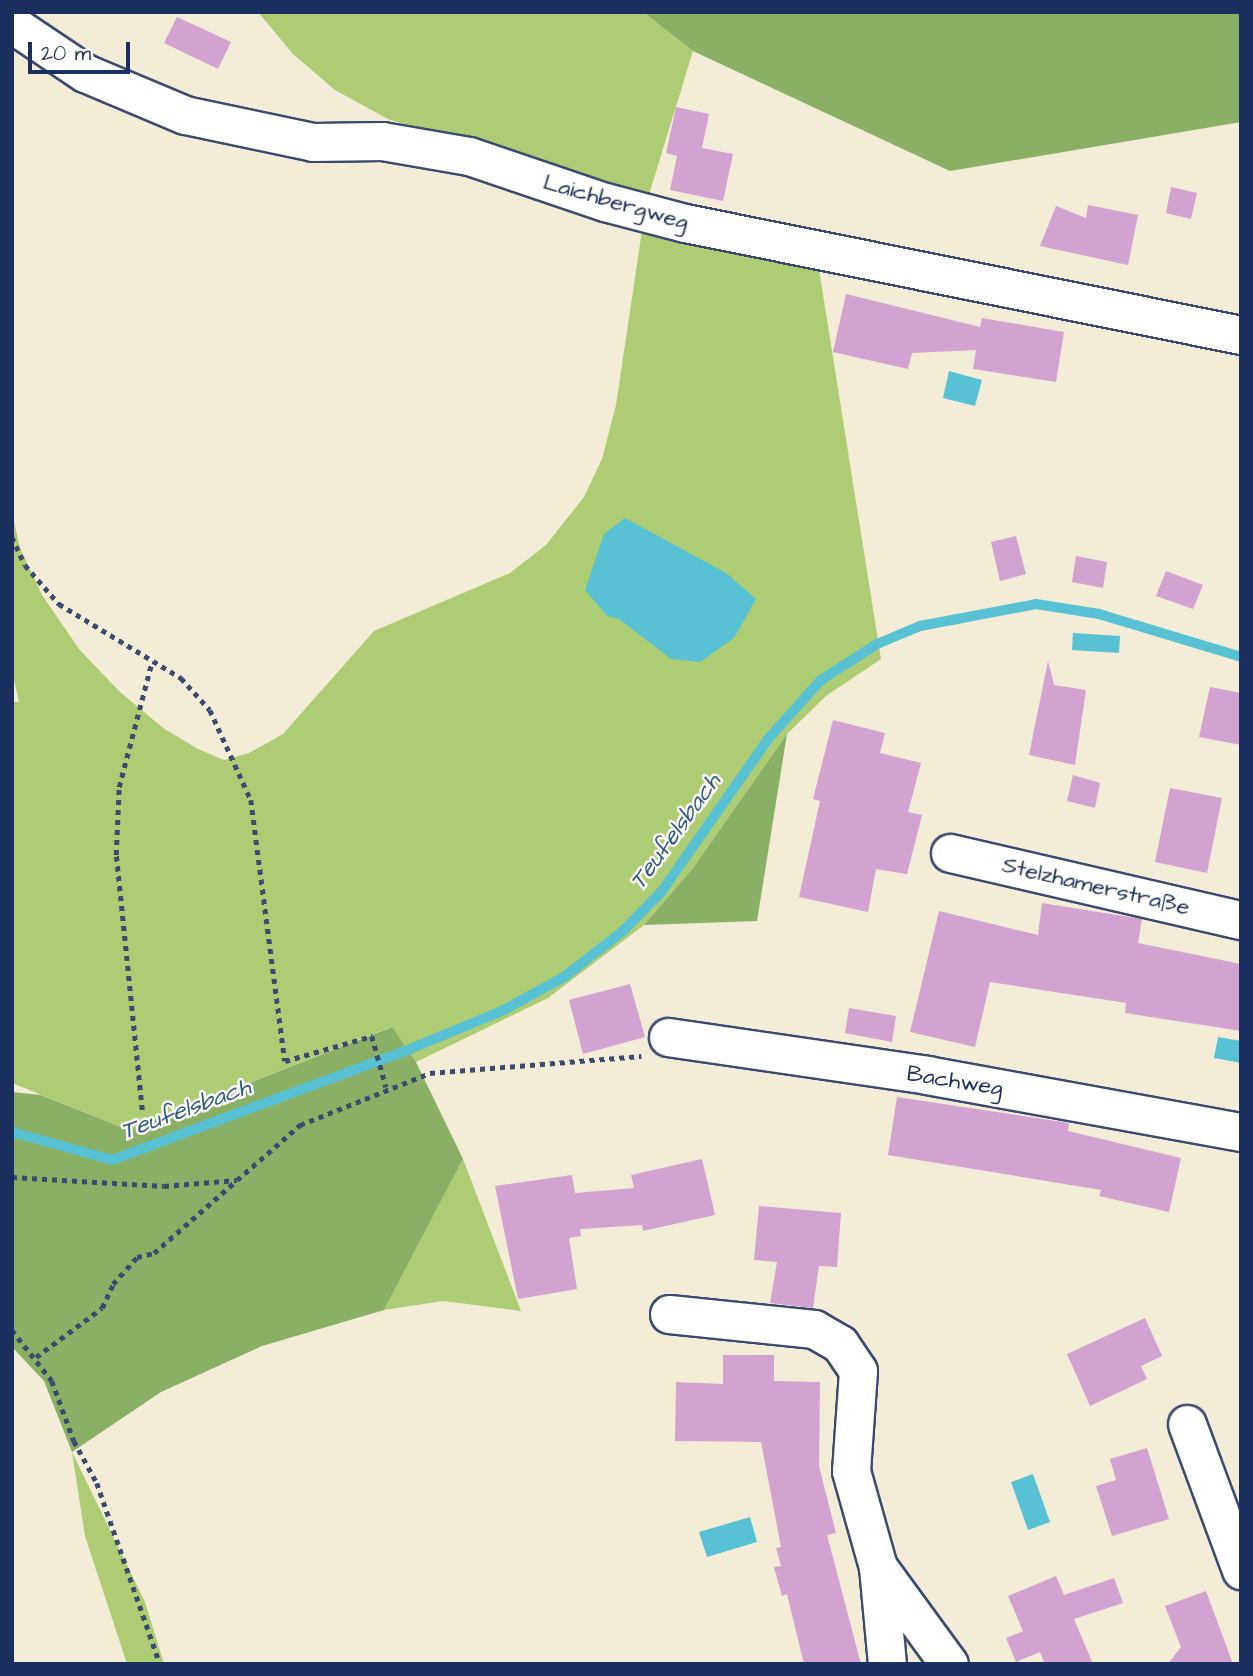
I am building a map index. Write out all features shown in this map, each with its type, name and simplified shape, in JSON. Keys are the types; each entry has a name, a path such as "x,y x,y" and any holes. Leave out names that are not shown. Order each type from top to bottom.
{"street":[{"name":"Laichbergweg","path":"12,24 85,73 185,115 313,142 382,141 469,156 605,202 685,223 1241,335"},
{"name":"Stelzhamerstraße","path":"950,853 1241,920"},
{"name":"Bachweg","path":"668,1037 927,1075 1241,1132"},
{"path":"669,1314 814,1329 840,1344 858,1371 851,1471 878,1567 887,1664"},
{"path":"1186,1424 1241,1570"},
{"path":"878,1567 949,1664"}],"path":[{"path":"12,537 24,565 59,604 181,678 210,710 251,800 285,1061 372,1036 386,1087"},
{"path":"142,1110 116,855 119,787 152,661"},
{"path":"36,1357 102,1308 113,1284 137,1256 154,1253 300,1125 386,1087 430,1073 574,1065 659,1054 668,1037"},
{"path":"12,1177 164,1186 237,1180"},
{"path":"12,1330 36,1357 52,1381 74,1441 97,1483 160,1664"}],"green space":[{"path":"258,12 643,12 693,51 647,201 388,119 335,90 293,54"},
{"path":"643,12 1241,12 1241,122 950,171 693,51"},
{"path":"643,224 818,263 881,659 826,696 787,734 693,868 644,925 548,998 416,1062 391,1027 129,1130 12,1083 12,702 19,702 12,671 12,513 20,548 42,595 79,649 119,691 163,728 198,749 224,760 249,753 283,734 374,631 510,573 546,545 584,497 602,459 616,405"},
{"path":"787,734 757,921 644,925 693,868"},
{"path":"392,1027 416,1062 463,1159 384,1310 262,1346 161,1392 72,1452 44,1381 12,1347 12,1092 41,1095 129,1130"},
{"path":"463,1159 521,1311 443,1301 384,1310"},
{"path":"72,1452 145,1602 164,1664 127,1664 85,1536"}],"water":[{"path":"949,371 982,380 975,406 943,398"},
{"path":"625,518 726,573 756,599 734,638 700,662 671,659 619,619 607,616 585,590 604,534"},
{"path":"1073,633 1120,636 1119,653 1072,650"},
{"path":"1218,1037 1241,1041 1241,1063 1214,1058"},
{"path":"1033,1474 1050,1522 1028,1530 1011,1482"},
{"path":"750,1517 757,1542 707,1557 699,1532"}],"building":[{"path":"177,17 231,42 218,69 164,43"},
{"path":"676,107 709,114 702,148 733,154 723,201 670,190 677,156 666,153"},
{"path":"1171,187 1197,193 1191,219 1166,213"},
{"path":"1088,205 1138,215 1128,265 1040,246 1056,206 1086,218"},
{"path":"846,294 980,327 982,318 1064,332 1056,382 973,369 976,350 912,353 908,369 833,352"},
{"path":"1016,536 1026,574 1000,581 991,542"},
{"path":"1076,556 1107,562 1103,588 1072,582"},
{"path":"1166,571 1203,585 1193,609 1156,596"},
{"path":"1048,661 1054,685 1086,690 1075,765 1029,755"},
{"path":"1210,687 1241,693 1241,745 1199,737"},
{"path":"833,720 885,733 880,753 921,763 908,812 922,815 907,874 876,869 868,912 799,897 820,801 813,799"},
{"path":"1073,775 1100,783 1095,808 1067,801"},
{"path":"1170,788 1222,798 1207,873 1155,862"},
{"path":"1042,903 1142,919 1138,943 1241,964 1241,1031 1125,1013 1126,1003 990,982 975,1047 910,1032 939,911 1038,935"},
{"path":"630,984 645,1037 583,1054 569,1000"},
{"path":"849,1008 896,1016 892,1042 845,1033"},
{"path":"897,1097 1069,1123 1068,1131 1181,1158 1169,1212 1099,1196 1101,1190 888,1155"},
{"path":"702,1159 715,1215 643,1231 642,1225 580,1229 581,1236 569,1238 577,1289 518,1299 495,1186 572,1175 575,1193 634,1188 631,1175"},
{"path":"759,1206 841,1213 837,1267 819,1266 813,1308 770,1303 777,1262 754,1260"},
{"path":"1145,1318 1162,1356 1141,1366 1147,1379 1090,1406 1067,1354"},
{"path":"723,1355 774,1355 774,1381 820,1382 819,1466 836,1533 827,1535 861,1664 804,1664 787,1594 782,1596 774,1567 781,1566 776,1548 781,1547 761,1442 675,1441 676,1382 723,1384"},
{"path":"1147,1448 1169,1519 1112,1536 1096,1486 1116,1480 1110,1459"},
{"path":"1056,1576 1064,1595 1114,1578 1123,1603 1074,1619 1093,1664 1045,1664 1040,1652 1016,1662 1006,1638 1023,1631 1008,1596"},
{"path":"1206,1591 1233,1664 1168,1664 1181,1647 1165,1606"}],"waterway":[{"name":"Teufelsbach","path":"12,1132 112,1160 410,1049 504,1010 564,977 623,931 662,891 768,739 821,680 877,644 920,626 1036,604 1099,614 1241,657"}]}
